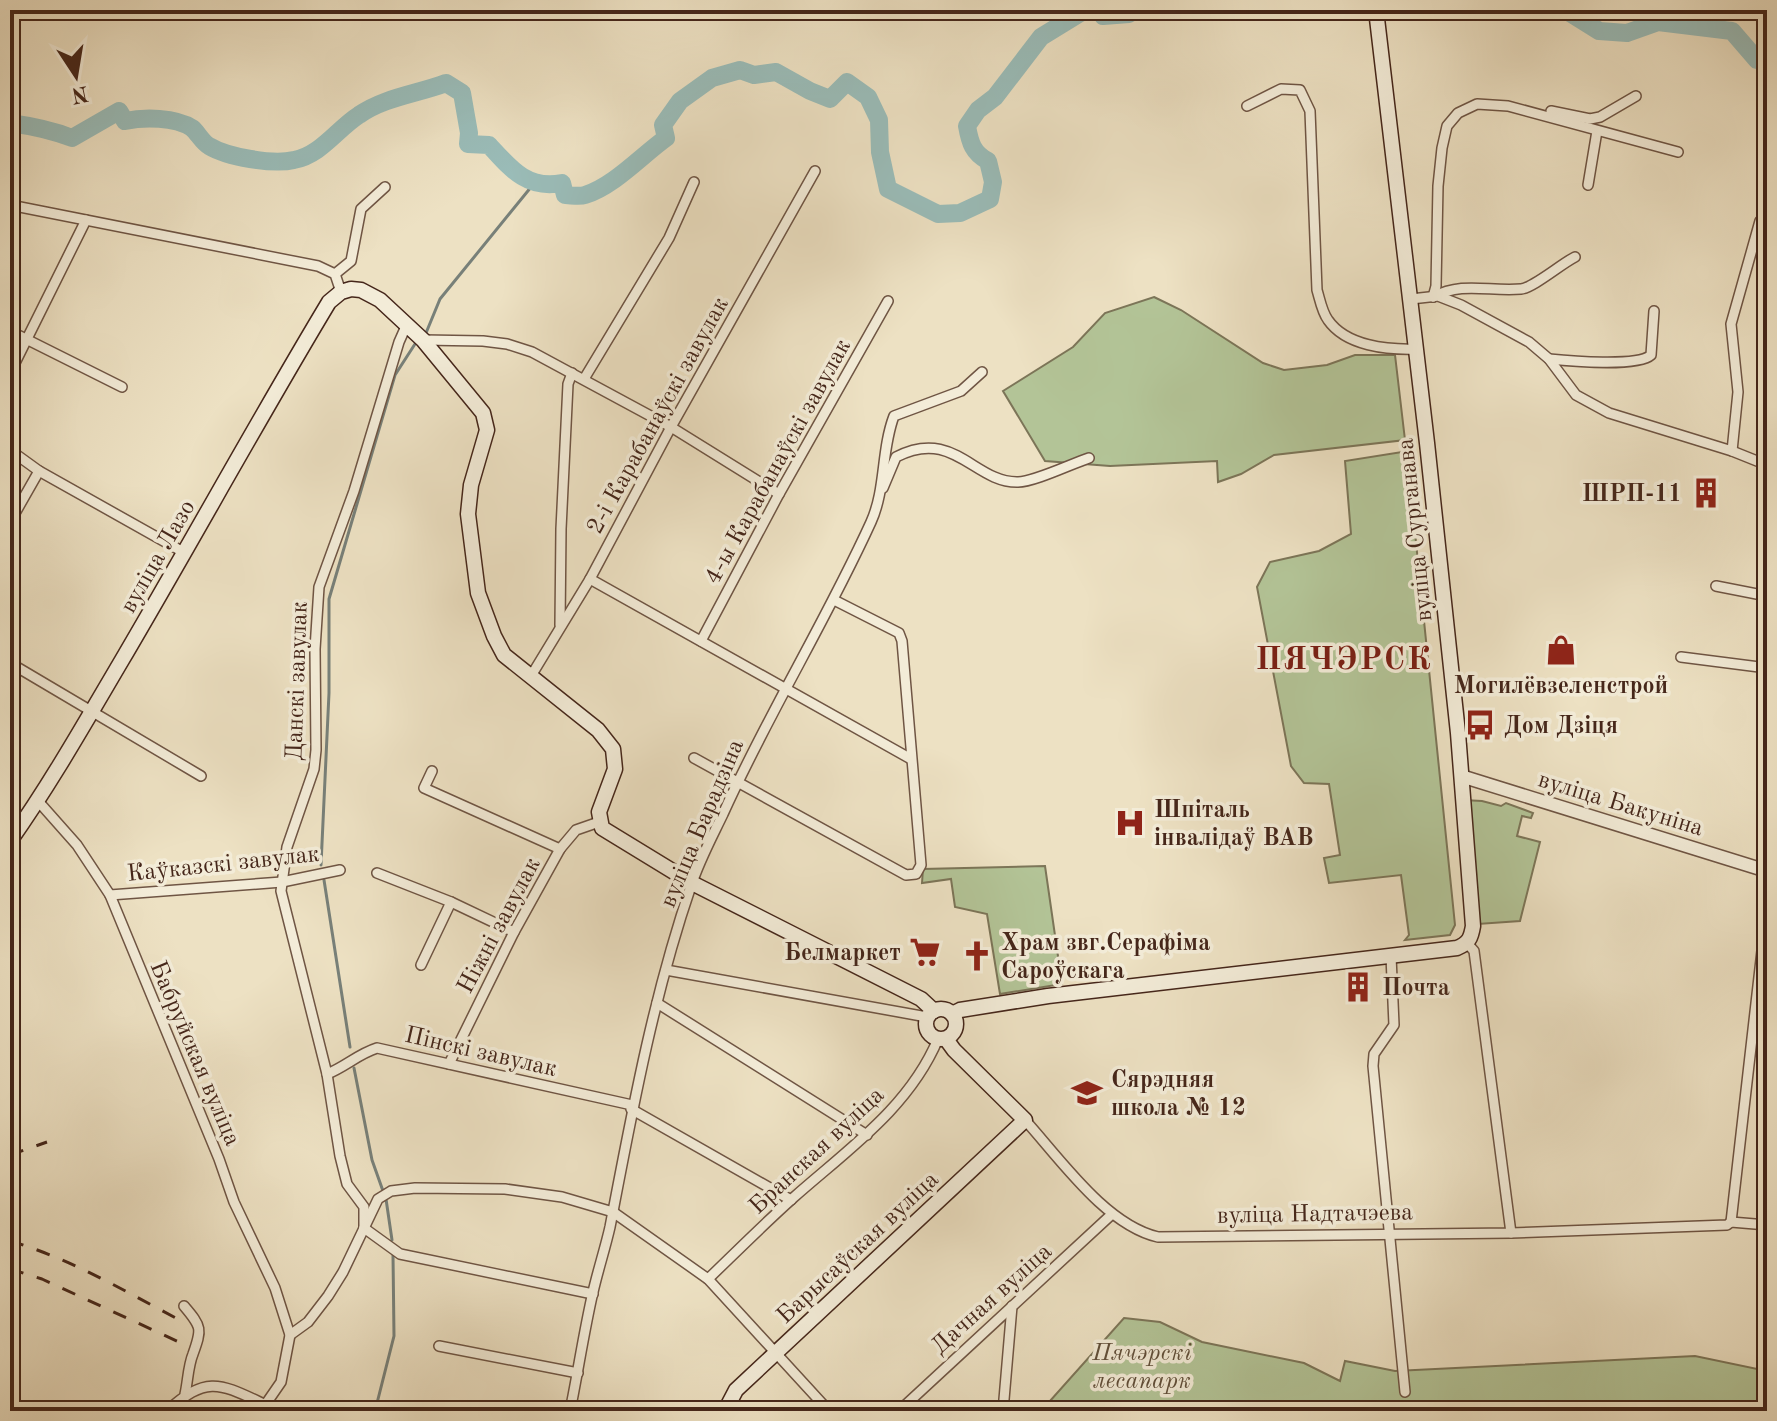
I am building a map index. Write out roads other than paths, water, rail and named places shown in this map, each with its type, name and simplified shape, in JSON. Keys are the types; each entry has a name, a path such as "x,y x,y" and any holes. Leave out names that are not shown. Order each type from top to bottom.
{"main road":[{"name":"вуліца Сурганава","path":"1376,10 1417,349 1461,776 1473,926 1467,943"},
{"path":"341,292 361,290 380,300 423,340 483,413 487,430 471,485 468,514 474,577 494,636 504,655 598,730 613,749 615,769 599,812 599,822 610,835 692,883 921,999 930,1014 927,1031 942,1039 956,1028 952,1014 947,1010 930,1014"},
{"name":"вуліца Лазо","path":"10,841 92,712 329,302 341,292"},
{"path":"952,1014 960,1010 1048,996 1457,948 1467,943"},
{"name":"вуліца Надтачэева","path":"942,1039 1025,1120"},
{"name":"Барысаўская вуліца","path":"725,1411 736,1390 1025,1120"}],"street":[{"path":"1247,106 1281,89 1300,90 1310,111 1317,290 1325,317 1336,331 1354,340 1401,350 1417,349"},
{"path":"1540,114 1552,111 1590,119 1600,117 1636,96"},
{"path":"1433,297 1442,148 1447,126 1458,113 1477,104 1500,105 1678,152"},
{"path":"1588,185 1597,131"},
{"name":"2-і Карабанаўскі завулак","path":"531,676 590,579 671,427 815,171"},
{"path":"584,379 669,238 694,182"},
{"path":"335,274 351,261 361,209 385,187"},
{"path":"10,205 303,263 335,274"},
{"path":"10,373 86,220"},
{"path":"1732,451 1738,392 1731,324 1760,221"},
{"path":"1433,297 1448,289 1466,286 1525,289 1575,257"},
{"path":"335,274 341,292"},
{"path":"1411,299 1433,297 1461,305 1529,342 1549,359 1576,395 1609,413 1767,465"},
{"name":"4-ы Карабанаўскі завулак","path":"701,641 779,494 888,301"},
{"path":"1549,359 1613,362 1647,359 1651,355 1654,311"},
{"name":"Данскі завулак","path":"364,1228 364,1207 347,1184 340,1156 327,1074 281,891 287,847 314,769 319,587 354,491 407,324"},
{"path":"10,331 122,387"},
{"path":"423,340 507,344 532,352 671,427 779,494"},
{"name":"вуліца Барадзіна","path":"570,1411 632,1107 657,1003 692,883 737,782 834,600 873,518 879,499 889,427 894,416 961,391 982,372"},
{"path":"560,625 561,514 568,384 572,373"},
{"path":"879,499 896,457 919,448 938,449 962,457 989,473 1016,483 1089,458"},
{"path":"10,450 39,471 185,553"},
{"path":"10,522 39,471"},
{"path":"590,579 911,759"},
{"path":"1716,586 1767,596"},
{"path":"694,758 906,875 916,874 921,865 902,641 899,633 834,600"},
{"path":"1681,657 1767,668"},
{"path":"10,663 201,776"},
{"path":"432,771 424,788 560,849"},
{"name":"вуліца Бакуніна","path":"1461,776 1767,871"},
{"name":"Бабруйская вуліца","path":"38,801 77,845 110,895 234,1202 275,1288 290,1335 281,1382 263,1408"},
{"name":"Ніжні завулак","path":"449,1064 514,932 560,849 576,830 599,822"},
{"name":"Каўказскі завулак","path":"110,895 282,882 340,870"},
{"path":"377,873 451,902 514,932"},
{"path":"421,965 451,902"},
{"path":"1731,1222 1767,907"},
{"name":"вуліца Сурганава","path":"1467,943 1474,951 1511,1233"},
{"path":"1391,956 1394,1025 1374,1054 1373,1066 1405,1392"},
{"path":"666,970 930,1014"},
{"path":"657,1003 867,1135"},
{"name":"Бранская вуліца","path":"708,1279 895,1107 942,1039"},
{"name":"Пінскі завулак","path":"327,1074 343,1067 361,1053 377,1048 632,1107 791,1200"},
{"name":"вуліца Надтачэева","path":"1025,1120 1111,1215 1138,1233 1158,1237 1511,1233 1727,1225 1731,1222 1767,1225"},
{"path":"290,1335 308,1322 328,1296 378,1199 391,1191 415,1188 505,1189 562,1197 613,1212 708,1279 829,1411"},
{"name":"Дачная вуліца","path":"899,1411 1111,1215"},
{"path":"364,1228 400,1254 593,1294"},
{"path":"184,1306 196,1320 200,1331 185,1394"},
{"path":"1003,1411 1012,1306"},
{"path":"439,1346 578,1373"},
{"path":"167,1411 185,1394 198,1388 226,1386 263,1408"}],"waterway":[{"path":"10,123 72,138 119,111 125,121 159,119 185,124 207,144 227,154 263,161 285,161 312,153 369,109 446,83 462,93 468,144 489,145 520,175 539,183 562,183 565,195 580,196 606,185 666,138 663,125 680,101 712,78 740,70 754,75 776,72 830,99 847,82 868,97 879,120 880,152 888,189 938,214 960,213 990,199 993,182 988,161 973,147 967,126 978,110 995,97 1041,37 1085,10"},
{"path":"1100,10 1103,16 1129,14 1134,10"},
{"path":"1559,10 1567,11 1599,31 1627,33 1658,22 1732,31 1757,60 1767,62"},
{"path":"426,333 440,299 536,181"},
{"path":"321,865 329,693 329,599 395,375 415,344"},
{"path":"324,880 350,1047"},
{"path":"354,1068 372,1160 383,1191"},
{"path":"386,1199 392,1240"},
{"path":"375,1411 394,1336 393,1255"}],"railway":[{"path":"10,1155 47,1142"},
{"path":"10,1241 78,1267 187,1324"},
{"path":"10,1269 42,1279 179,1342"}],"place":[{"name":"ШРП-11","path":"1706,493"},
{"name":"Могилёвзеленстрой","path":"1561,650"},
{"name":"Дом Дзіця","path":"1480,725"},
{"name":"Шпіталь інвалідаў ВАВ","path":"1130,823"},
{"name":"Белмаркет","path":"925,952"},
{"name":"Храм звг.Серафіма Сароўскага","path":"977,956"},
{"name":"Почта","path":"1358,987"},
{"name":"Сярэдняя школа № 12","path":"1087,1093"}],"district":[{"name":"ПЯЧЭРСК","path":"1344,658"}],"park label":[{"name":"Пячэрскі лесапарк","path":"1142,1366"}]}
